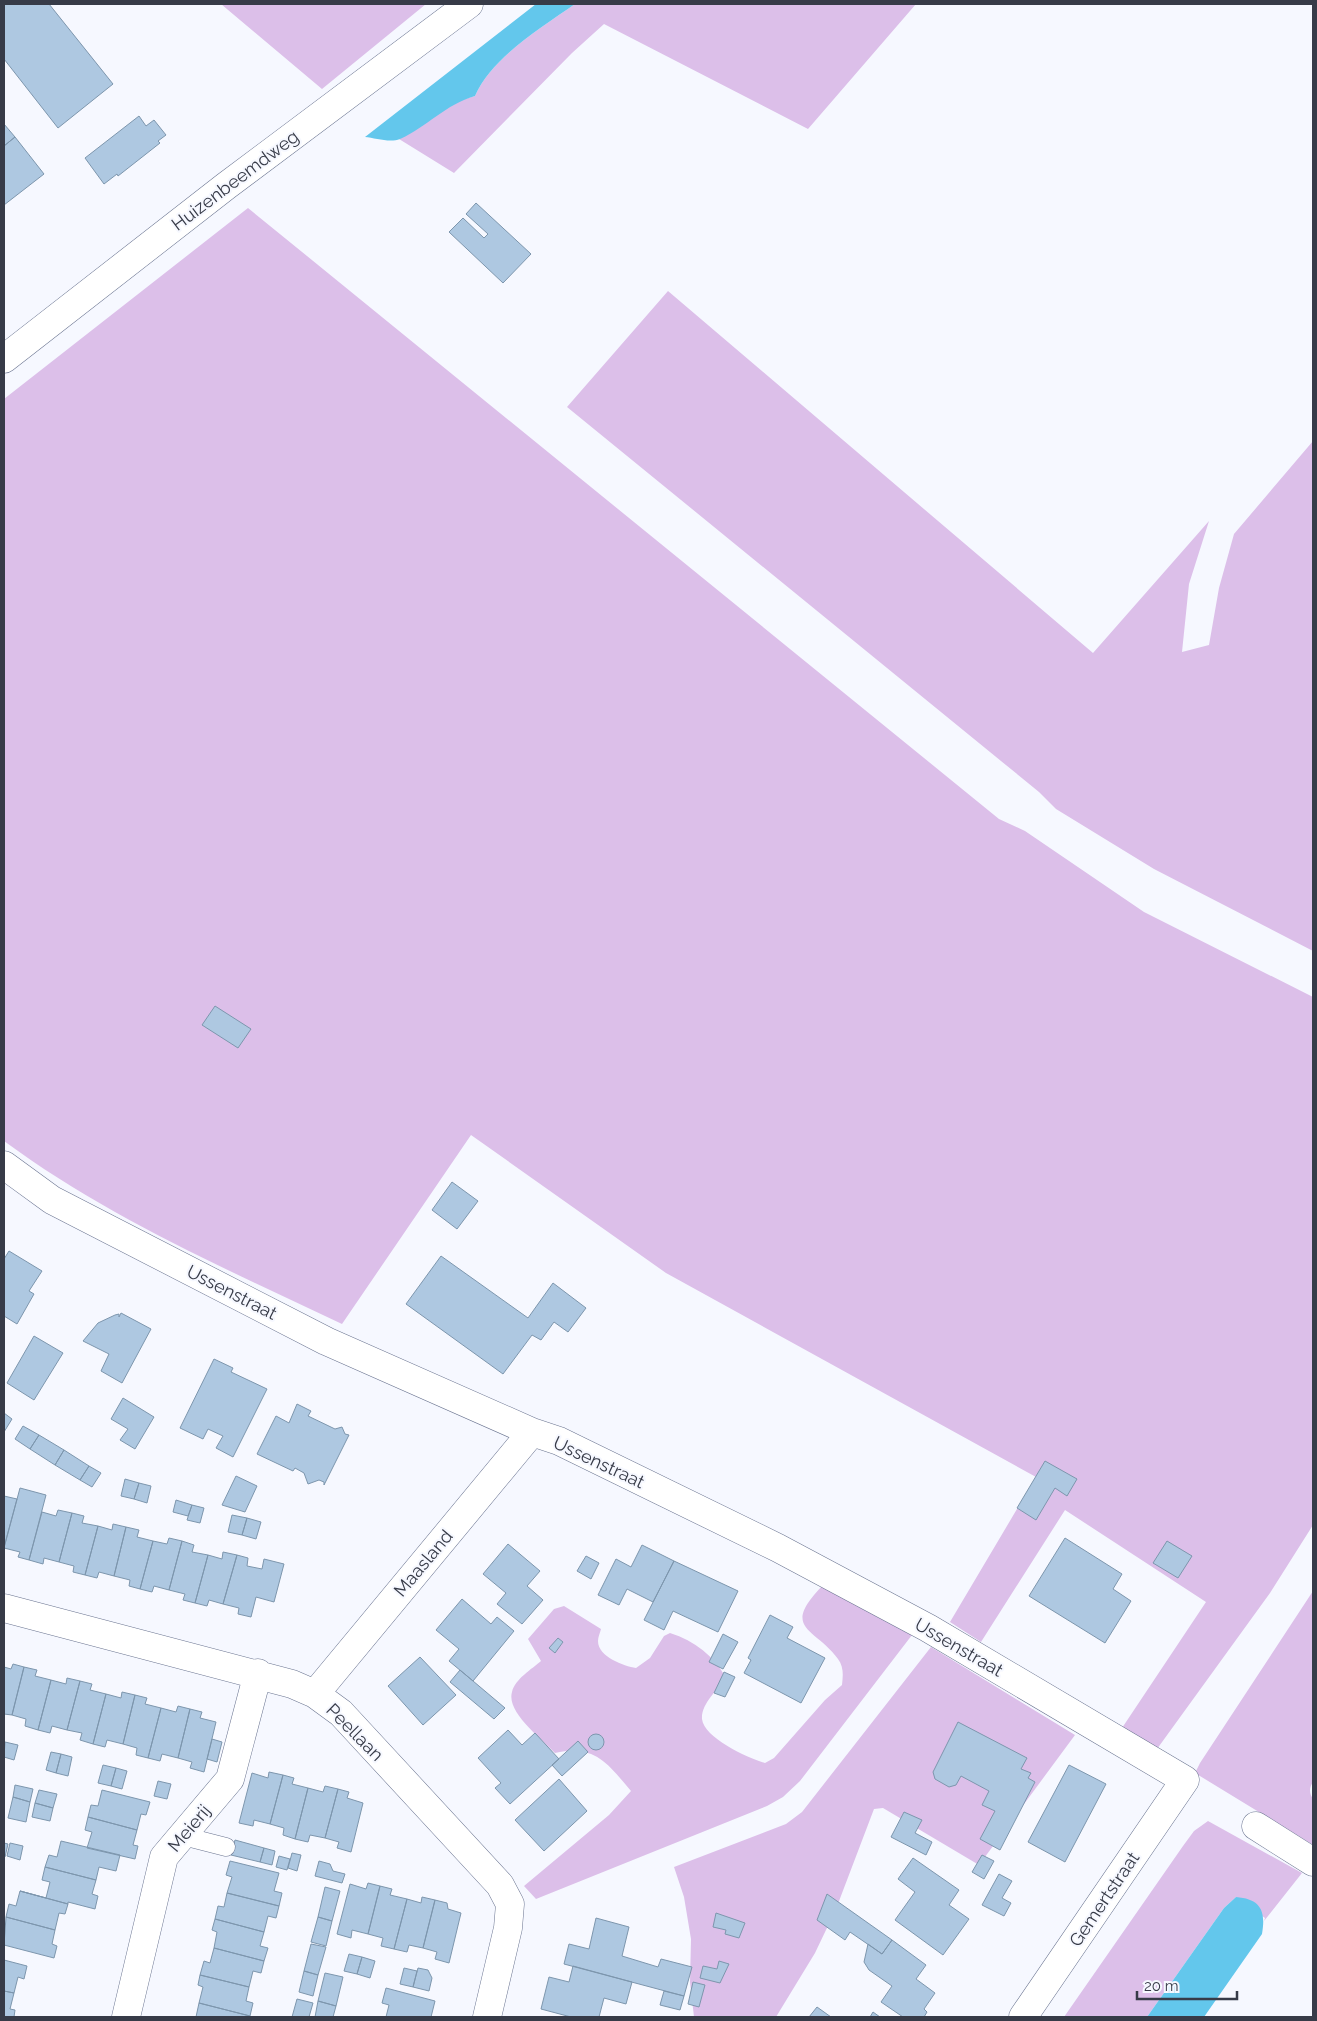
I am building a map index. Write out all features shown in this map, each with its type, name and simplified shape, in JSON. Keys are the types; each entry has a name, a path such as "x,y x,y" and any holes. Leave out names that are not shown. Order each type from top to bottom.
{"street":[{"name":"Huizenbeemdweg","path":"4,359 226,186 469,4"},
{"name":"Ussenstraat","path":"4,1165 52,1200 326,1341 532,1432 559,1441 778,1548 928,1628 1185,1780"},
{"name":"Maasland","path":"315,1694 532,1432"},
{"name":"Peellaan","path":"4,1608 258,1673 315,1694 341,1713 500,1885 510,1904 508,1928 487,2017"},
{"name":"Meierij","path":"126,2017 164,1857 230,1780 258,1673"},
{"name":"Gemertstraat","path":"1023,2017 1185,1780"},
{"path":"1256,1826 1313,1862"}],"lane":[{"path":"183,1836 226,1847"}],"shaded area":[{"path":"221,4 426,4 322,89"},
{"path":"575,4 916,4 808,129 604,24 572,53 454,173 399,139 458,101 475,96 483,82 505,56 533,33"},
{"path":"248,208 999,819 1025,831 1144,912 1313,997 1313,1525 1270,1593 1157,1749 1122,1728 1206,1602 1065,1510 981,1642 950,1622 1036,1477 666,1273 471,1135 342,1324 211,1262 126,1218 84,1194 4,1141 4,399"},
{"path":"668,291 1093,653 1209,521 1189,584 1182,652 1209,645 1219,588 1234,534 1313,441 1313,951 1154,869 1056,809 1039,792 567,407"},
{"path":"824,1584 912,1635 800,1781 783,1797 767,1806 536,1899 524,1886 609,1815 631,1791 615,1772 599,1758 591,1754 581,1751 555,1753 526,1725 514,1708 512,1692 514,1687 520,1679 541,1661 528,1639 554,1609 564,1606 601,1629 598,1641 602,1652 612,1660 631,1667 636,1668 650,1658 664,1636 670,1633 688,1640 703,1650 716,1663 726,1678 704,1708 702,1719 705,1726 718,1740 748,1757 765,1763 774,1758 825,1700 842,1685 843,1672 840,1662 829,1648 806,1627 803,1620 804,1611 811,1599"},
{"path":"1313,1591 1313,1782 1310,1791 1313,1799 1313,1845 1195,1773"},
{"path":"931,1647 1075,1735 979,1865 883,1808 874,1809 836,1909 815,1953 776,2017 694,2017 690,1982 691,1939 684,1897 674,1867 786,1824 802,1812"},
{"path":"1208,1821 1302,1873 1264,1921 1265,1918 1236,1897 1224,1908 1147,2017 1064,2017 1194,1831"}],"water":[{"path":"536,4 575,4 533,33 505,56 483,82 475,96 455,104 400,139 387,140 365,137"},
{"path":"1236,1897 1251,1900 1260,1908 1263,1919 1262,1934 1204,2017 1147,2017 1224,1908"}],"building":[{"path":"4,4 49,4 113,84 58,128 4,59"},
{"path":"139,116 146,126 154,120 166,135 158,141 160,143 118,176 117,174 104,184 85,158"},
{"path":"4,124 15,137 4,146"},
{"path":"15,137 44,174 4,205 4,146"},
{"path":"476,203 531,254 503,283 449,232 463,218 484,238 488,234 466,214"},
{"path":"215,1006 251,1029 238,1048 202,1025"},
{"path":"452,1182 478,1201 457,1229 432,1210"},
{"path":"9,1251 42,1271 29,1291 34,1294 17,1324 4,1316 4,1259"},
{"path":"441,1256 528,1318 553,1283 586,1308 568,1332 554,1322 541,1340 532,1335 503,1374 406,1304"},
{"path":"121,1313 151,1329 122,1383 101,1371 109,1354 83,1341 98,1323 115,1315 119,1314 119,1317"},
{"path":"34,1336 63,1353 34,1400 7,1383"},
{"path":"214,1359 233,1368 231,1372 267,1389 233,1457 216,1448 223,1436 208,1429 203,1439 180,1428"},
{"path":"123,1398 154,1417 135,1449 120,1440 128,1429 111,1419"},
{"path":"297,1404 311,1411 308,1416 335,1429 342,1427 345,1434 349,1435 324,1485 324,1482 319,1480 308,1484 304,1473 295,1468 293,1471 257,1454 276,1416 289,1423"},
{"path":"4,1413 12,1419 4,1432"},
{"path":"23,1426 39,1435 30,1449 15,1439"},
{"path":"39,1435 64,1450 55,1465 30,1449"},
{"path":"64,1450 89,1466 80,1480 55,1465"},
{"path":"1045,1461 1077,1479 1067,1496 1055,1488 1036,1520 1017,1508"},
{"path":"89,1466 101,1473 92,1487 80,1480"},
{"path":"236,1476 257,1486 245,1512 222,1505"},
{"path":"125,1479 139,1483 134,1499 121,1496"},
{"path":"139,1483 151,1486 147,1503 134,1499"},
{"path":"20,1488 46,1495 29,1560 18,1557 20,1552 4,1548"},
{"path":"4,1496 17,1499 4,1547"},
{"path":"176,1500 192,1505 188,1516 173,1512"},
{"path":"192,1505 204,1508 200,1523 187,1520"},
{"path":"58,1510 72,1513 59,1562 44,1558 43,1564 29,1560 42,1512 56,1516"},
{"path":"72,1513 84,1516 82,1523 98,1526 85,1575 73,1572 74,1566 59,1562"},
{"path":"232,1515 247,1518 242,1535 228,1532"},
{"path":"247,1518 261,1522 256,1539 242,1535"},
{"path":"113,1524 126,1527 114,1576 99,1572 97,1578 85,1575 98,1526 112,1530"},
{"path":"126,1527 139,1530 137,1537 153,1541 140,1589 129,1586 130,1580 114,1576"},
{"path":"169,1538 182,1541 169,1590 154,1586 152,1592 140,1589 153,1541 167,1544"},
{"path":"1065,1538 1122,1574 1113,1589 1131,1601 1105,1643 1029,1596"},
{"path":"182,1541 194,1545 192,1552 208,1555 195,1603 183,1600 185,1594 169,1590"},
{"path":"1167,1541 1192,1556 1178,1578 1153,1563"},
{"path":"508,1544 540,1571 527,1586 543,1600 522,1624 497,1604 506,1593 483,1574"},
{"path":"642,1545 674,1561 653,1602 627,1589 619,1605 598,1595 616,1559 631,1567"},
{"path":"223,1552 237,1555 223,1604 209,1600 207,1606 195,1603 208,1555 222,1559"},
{"path":"237,1555 248,1558 247,1566 262,1569 264,1559 284,1564 274,1602 256,1597 251,1617 238,1614 239,1608 223,1604"},
{"path":"586,1556 599,1563 591,1579 577,1571"},
{"path":"674,1561 738,1591 718,1632 673,1611 664,1630 644,1620"},
{"path":"462,1599 491,1624 497,1617 514,1631 473,1681 449,1661 459,1649 436,1630"},
{"path":"770,1615 793,1627 787,1638 825,1658 801,1703 744,1673 751,1660 748,1658"},
{"path":"723,1634 738,1642 723,1669 709,1662"},
{"path":"558,1638 563,1642 555,1653 549,1648"},
{"path":"420,1657 456,1695 423,1725 388,1686"},
{"path":"13,1664 24,1667 12,1715 4,1714 4,1667 11,1669"},
{"path":"24,1667 37,1670 35,1676 51,1680 38,1730 25,1726 26,1719 12,1715"},
{"path":"460,1670 505,1708 494,1719 450,1682"},
{"path":"724,1672 735,1677 725,1697 714,1693"},
{"path":"67,1678 80,1681 67,1730 52,1726 50,1733 38,1730 51,1680 66,1684"},
{"path":"80,1681 92,1684 90,1690 106,1694 93,1744 80,1740 82,1733 67,1730"},
{"path":"122,1692 135,1695 123,1744 107,1740 105,1747 93,1744 106,1694 121,1698"},
{"path":"135,1695 147,1698 145,1704 161,1708 148,1758 136,1755 137,1748 123,1744"},
{"path":"178,1706 190,1709 178,1758 162,1754 160,1761 148,1758 161,1708 176,1712"},
{"path":"190,1709 202,1712 200,1718 216,1722 204,1772 190,1768 192,1762 178,1758"},
{"path":"958,1722 1027,1758 1021,1769 1031,1773 1028,1778 1035,1782 1000,1850 980,1839 995,1811 982,1805 989,1791 961,1776 956,1785 949,1787 935,1779 933,1772"},
{"path":"508,1730 522,1745 535,1733 559,1759 510,1804 495,1788 501,1783 478,1758"},
{"path":"593,1734 599,1734 604,1739 602,1748 593,1750 588,1745 588,1739"},
{"path":"212,1739 222,1742 217,1762 207,1759"},
{"path":"578,1741 588,1752 562,1776 552,1765"},
{"path":"5,1742 18,1745 14,1760 4,1757"},
{"path":"51,1752 61,1754 56,1773 46,1770"},
{"path":"61,1754 72,1757 68,1776 56,1773"},
{"path":"103,1765 116,1768 111,1786 98,1783"},
{"path":"1069,1765 1106,1784 1065,1862 1028,1842"},
{"path":"116,1768 127,1771 122,1789 111,1786"},
{"path":"269,1772 283,1775 270,1824 254,1820 253,1826 239,1823 252,1773 268,1778"},
{"path":"283,1775 294,1778 292,1784 308,1788 295,1839 283,1835 284,1828 270,1824"},
{"path":"559,1779 587,1811 544,1851 515,1820"},
{"path":"158,1781 171,1784 167,1799 154,1796"},
{"path":"15,1785 33,1789 30,1802 13,1797"},
{"path":"325,1786 338,1789 325,1838 310,1835 308,1842 295,1839 308,1788 323,1792"},
{"path":"338,1789 349,1792 347,1798 363,1803 351,1852 337,1848 339,1842 325,1838"},
{"path":"39,1790 57,1794 53,1808 35,1803"},
{"path":"102,1790 150,1802 146,1815 141,1814 137,1830 88,1817 91,1805 98,1806"},
{"path":"13,1797 30,1802 26,1822 8,1818"},
{"path":"35,1803 53,1808 50,1821 32,1817"},
{"path":"904,1812 922,1820 915,1833 932,1842 926,1855 891,1837"},
{"path":"88,1817 137,1830 133,1845 138,1846 135,1859 87,1848 92,1832 85,1830"},
{"path":"235,1840 264,1848 260,1862 231,1855"},
{"path":"61,1841 120,1855 116,1871 99,1867 96,1880 45,1867 49,1855 57,1857"},
{"path":"4,1843 8,1844 5,1857 4,1856"},
{"path":"10,1843 23,1846 20,1860 7,1856"},
{"path":"264,1848 275,1851 272,1865 260,1862"},
{"path":"292,1853 301,1855 297,1871 288,1868"},
{"path":"982,1855 994,1861 984,1879 972,1872"},
{"path":"279,1856 290,1859 287,1870 276,1867"},
{"path":"913,1858 959,1890 949,1905 969,1919 943,1955 895,1920 915,1892 898,1879"},
{"path":"230,1861 279,1873 274,1891 282,1893 279,1906 227,1893 232,1877 226,1875"},
{"path":"319,1861 330,1864 333,1871 345,1874 342,1883 315,1876"},
{"path":"45,1867 96,1880 92,1894 98,1896 95,1909 68,1902 68,1904 20,1891 46,1898 50,1882 42,1880"},
{"path":"999,1874 1012,1881 1002,1898 1011,1903 1004,1916 982,1905"},
{"path":"368,1883 380,1886 368,1934 352,1930 351,1938 337,1934 350,1884 366,1889"},
{"path":"380,1886 392,1889 390,1895 407,1899 394,1949 381,1946 383,1938 368,1934"},
{"path":"325,1887 340,1891 332,1921 318,1917"},
{"path":"20,1891 68,1904 65,1914 59,1913 55,1930 6,1917 9,1904 16,1906"},
{"path":"227,1893 279,1906 276,1918 268,1916 264,1932 215,1919 218,1906 224,1907"},
{"path":"827,1894 892,1940 882,1954 850,1932 845,1940 817,1920"},
{"path":"422,1897 435,1900 423,1948 409,1945 407,1952 394,1949 407,1899 421,1903"},
{"path":"435,1900 447,1903 448,1909 461,1913 449,1963 435,1959 437,1952 423,1948"},
{"path":"716,1913 745,1923 739,1938 725,1934 726,1930 713,1927"},
{"path":"6,1917 55,1930 52,1944 57,1946 54,1958 4,1945"},
{"path":"318,1917 332,1921 326,1946 311,1942"},
{"path":"596,1918 629,1927 622,1956 658,1967 661,1959 692,1967 684,1996 564,1964 569,1944 589,1949"},
{"path":"215,1919 264,1932 260,1946 268,1948 264,1961 214,1948 217,1932 212,1930"},
{"path":"892,1940 926,1965 916,1979 935,1993 924,2009 927,2012 924,2017 903,2017 881,2002 892,1986 869,1970 864,1962 868,1944 882,1954"},
{"path":"311,1944 326,1947 318,1975 304,1971"},
{"path":"214,1948 264,1961 261,1973 253,1971 249,1987 200,1975 204,1961 210,1963"},
{"path":"349,1954 362,1957 357,1974 344,1971"},
{"path":"362,1957 375,1961 370,1978 357,1974"},
{"path":"4,1960 27,1966 24,1979 18,1977 14,1993 4,1991"},
{"path":"719,1961 729,1964 720,1983 700,1978 703,1966 717,1969"},
{"path":"573,1966 632,1982 626,2004 604,1998 599,2017 571,2017 541,2009 549,1977 569,1982"},
{"path":"404,1968 417,1971 413,1987 400,1984"},
{"path":"418,1968 428,1970 432,1978 429,1991 413,1987"},
{"path":"304,1971 318,1975 313,1996 299,1992"},
{"path":"325,1973 343,1977 336,2006 318,2001"},
{"path":"200,1975 249,1987 246,2001 253,2003 250,2016 199,2003 203,1987 198,1985"},
{"path":"693,1982 705,1985 699,2007 688,2004"},
{"path":"386,1988 435,2001 431,2017 386,2017 389,2005 382,2003"},
{"path":"4,1991 14,1993 10,2009 15,2010 14,2017 4,2017"},
{"path":"664,1991 684,1996 680,2010 660,2005"},
{"path":"297,1999 313,2003 309,2017 292,2017"},
{"path":"318,2001 336,2006 333,2017 315,2017"},
{"path":"199,2003 250,2016 196,2017"},
{"path":"817,2007 831,2017 809,2017"},
{"path":"873,2012 880,2017 870,2017"}]}
